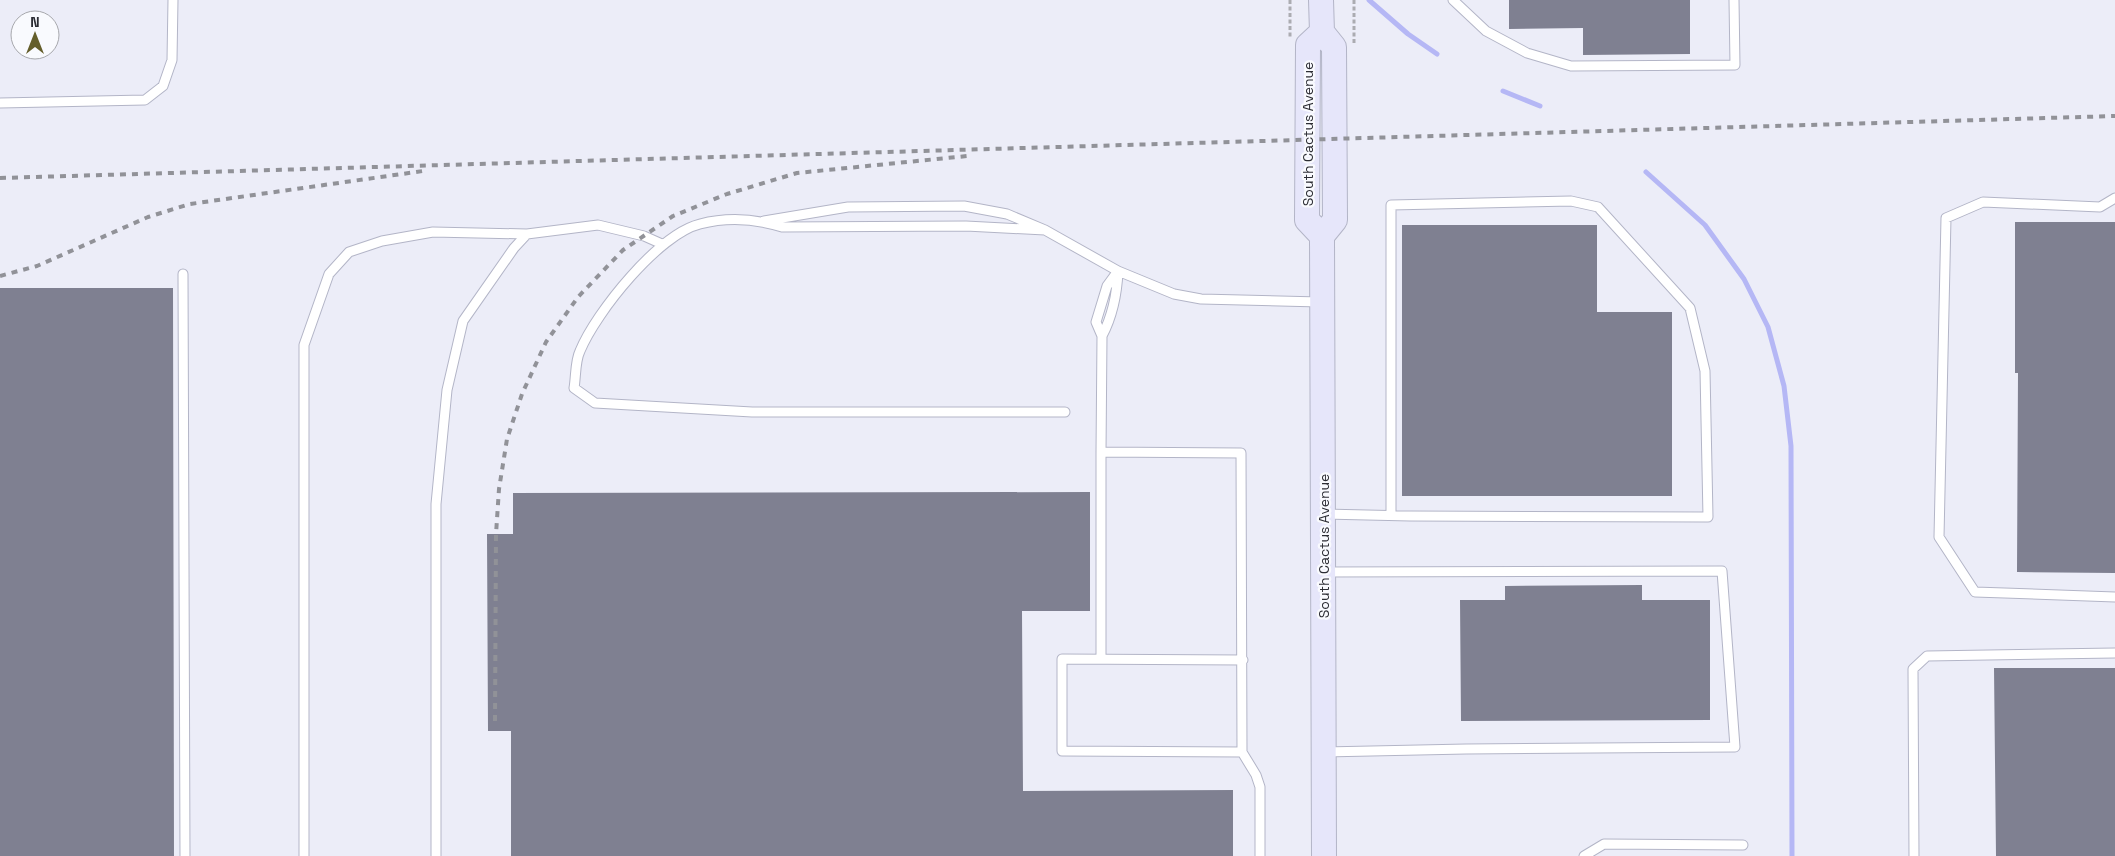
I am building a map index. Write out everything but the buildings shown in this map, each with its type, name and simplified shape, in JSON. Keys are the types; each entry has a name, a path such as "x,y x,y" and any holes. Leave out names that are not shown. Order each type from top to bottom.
{"main road":[{"name":"South Cactus Avenue","path":"1321,0 1322,32 1334,46 1334,220 1322,236 1324,856"}],"lane":[{"path":"0,104 144,100 163,86 172,60 173,0"},
{"path":"1452,0 1490,33 1527,53 1571,66 1735,65 1734,0"},
{"path":"2115,198 2100,207 1983,202 1946,218 1939,537 1975,592 2115,597"},
{"path":"1324,514 1392,515 1708,516 1705,371 1690,308 1598,207 1571,201 1391,205 1392,515"},
{"path":"762,221 848,207 964,206 1006,214 1045,230 1118,272 1174,294 1201,299 1323,302"},
{"path":"1045,230 966,226 782,227 762,221 743,219 699,224 662,244 612,299 579,352 574,388 594,403 752,412 1065,412"},
{"path":"304,856 304,345 329,274 349,252 382,240 433,232 527,234 598,225 644,236 662,244"},
{"path":"436,856 436,504 447,390 462,322 514,248 527,234"},
{"path":"1101,660 1102,336 1096,322 1107,286 1118,272"},
{"path":"1102,336 1109,323 1117,295 1118,272"},
{"path":"183,274 185,856"},
{"path":"1102,452 1241,453 1242,752 1256,775 1260,787 1260,856"},
{"path":"1324,572 1722,571 1736,748 1466,748 1324,752"},
{"path":"1914,856 1913,669 1927,656 2115,653"},
{"path":"1242,752 1062,751 1062,660 1243,660"},
{"path":"1584,856 1604,844 1743,845"}],"shaded area":[{"path":"0,0 2115,0 2115,856 0,856"}],"waterway":[{"path":"1369,0 1408,34 1437,54"},
{"path":"1503,91 1540,106"},
{"path":"1646,172 1705,225 1744,279 1768,327 1784,386 1791,446 1792,856"}],"railway":[{"path":"0,178 2115,116"},
{"path":"495,721 496,534 499,489 507,439 522,394 546,342 578,297 623,250 673,216 727,194 797,173 967,156"},
{"path":"0,276 37,266 148,217 190,204 423,171"}]}
